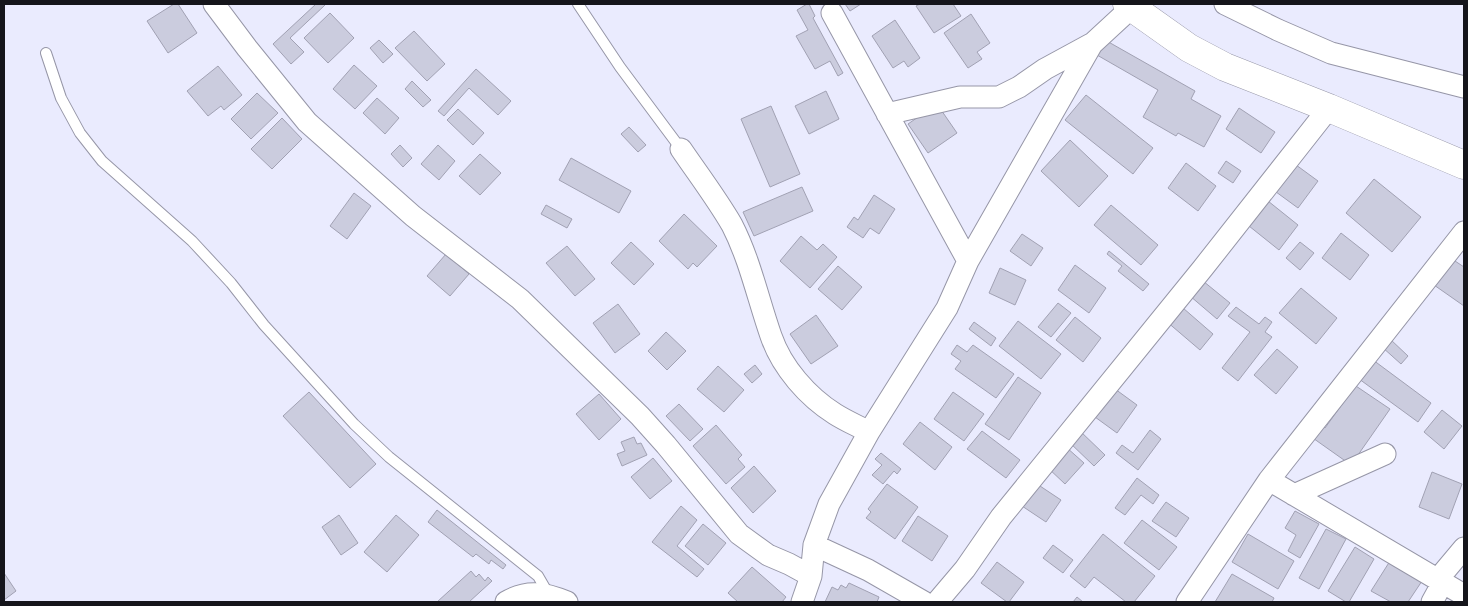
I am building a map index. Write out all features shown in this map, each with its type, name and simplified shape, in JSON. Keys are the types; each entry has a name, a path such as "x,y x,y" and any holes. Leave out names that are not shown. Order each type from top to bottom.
{"main road":[{"path":"1129,6 1189,48 1225,67 1329,108 1464,165"}],"street":[{"path":"214,4 307,122 413,216 520,299 640,416 739,534 768,555 811,576"},
{"path":"1225,4 1331,53 1464,87"},
{"path":"802,602 811,576 814,545 829,504 869,432 947,308 968,261 1092,44 1129,6"},
{"path":"832,13 968,261"},
{"path":"888,114 960,96 998,97 1019,87 1092,44"},
{"path":"938,602 965,569 1001,517 1191,283 1329,108"},
{"path":"681,149 732,225 752,274 772,338 784,362 804,389 820,404 869,432"},
{"path":"1187,602 1269,480 1464,232"},
{"path":"1294,495 1385,454"},
{"path":"1269,480 1464,595"},
{"path":"814,545 868,570 924,602"},
{"path":"1432,602 1440,580 1464,548"},
{"path":"506,602 531,593 558,598"}],"lane":[{"path":"578,4 620,67 681,149"},
{"path":"46,53 66,107 80,133 102,161 192,241 231,283 264,325 354,424 389,457 538,576 558,598"}],"building":[{"path":"174,4 178,4 197,33 168,53 147,21"},
{"path":"316,4 325,5 290,38 304,52 291,64 273,44"},
{"path":"809,4 815,16 813,18 843,73 838,76 830,61 815,69 796,36 808,30 797,10"},
{"path":"845,4 861,4 850,11"},
{"path":"920,4 953,4 961,16 934,33 916,6"},
{"path":"330,13 354,38 328,63 304,38"},
{"path":"971,14 990,43 977,52 982,59 968,68 944,33"},
{"path":"895,20 920,58 908,67 904,61 893,68 872,36"},
{"path":"414,31 445,64 427,81 395,48"},
{"path":"379,40 393,54 383,63 370,48"},
{"path":"1105,40 1195,91 1191,99 1221,116 1204,147 1178,133 1176,136 1143,117 1158,90 1097,55"},
{"path":"354,65 377,86 355,109 333,89"},
{"path":"218,66 242,95 224,110 221,106 208,116 187,91"},
{"path":"476,69 511,101 498,115 469,88 444,116 438,111"},
{"path":"412,81 431,100 423,107 405,89"},
{"path":"826,91 839,119 809,134 795,106"},
{"path":"257,93 278,113 251,139 231,119"},
{"path":"1086,95 1153,148 1133,174 1065,120"},
{"path":"377,98 399,118 385,134 363,113"},
{"path":"937,104 957,133 928,153 908,124"},
{"path":"771,106 800,174 770,187 741,119"},
{"path":"1239,108 1275,132 1261,153 1226,129"},
{"path":"458,109 484,133 473,145 447,120"},
{"path":"282,118 302,139 272,169 251,149"},
{"path":"629,127 646,145 638,152 621,134"},
{"path":"1070,140 1108,176 1079,207 1041,171"},
{"path":"400,145 412,158 403,167 391,154"},
{"path":"438,145 455,161 439,180 421,164"},
{"path":"480,154 501,173 480,195 459,176"},
{"path":"571,158 631,191 619,213 559,180"},
{"path":"1226,161 1241,171 1233,183 1218,173"},
{"path":"1292,162 1318,181 1298,208 1272,189"},
{"path":"1186,163 1216,186 1198,211 1168,188"},
{"path":"1374,179 1421,217 1392,252 1346,213"},
{"path":"802,187 813,211 754,236 743,212"},
{"path":"354,193 371,206 347,239 330,226"},
{"path":"874,195 895,209 879,234 870,228 863,238 847,227 854,217 858,220"},
{"path":"1268,201 1298,225 1279,250 1244,222"},
{"path":"546,205 572,219 567,228 541,214"},
{"path":"1111,205 1158,245 1141,265 1094,225"},
{"path":"684,214 717,246 697,267 693,263 688,269 659,241"},
{"path":"1341,233 1369,255 1350,280 1322,258"},
{"path":"1022,234 1043,248 1031,266 1010,251"},
{"path":"801,236 817,250 823,244 837,257 810,288 780,261"},
{"path":"631,242 654,264 634,285 611,263"},
{"path":"1300,242 1314,253 1300,270 1286,258"},
{"path":"567,246 595,279 575,296 546,263"},
{"path":"1109,251 1149,284 1143,291 1118,271 1122,266 1107,254"},
{"path":"446,254 469,274 450,296 427,276"},
{"path":"1452,259 1464,267 1464,306 1434,285"},
{"path":"1075,265 1106,288 1089,313 1058,290"},
{"path":"838,266 862,287 842,310 818,289"},
{"path":"1000,268 1026,280 1015,305 989,293"},
{"path":"1203,281 1230,303 1217,319 1190,296"},
{"path":"1301,288 1337,318 1316,344 1279,313"},
{"path":"1058,303 1071,313 1051,337 1038,327"},
{"path":"618,304 640,334 615,353 593,323"},
{"path":"1236,307 1259,324 1265,317 1272,322 1265,332 1272,337 1238,381 1222,368 1250,332 1228,316"},
{"path":"1183,308 1213,334 1200,350 1166,321"},
{"path":"816,315 838,346 811,364 790,334"},
{"path":"1075,317 1101,338 1083,362 1056,340"},
{"path":"1018,321 1061,354 1041,379 999,346"},
{"path":"974,322 996,338 991,346 969,329"},
{"path":"666,332 686,351 667,370 648,351"},
{"path":"1390,339 1408,356 1401,364 1382,347"},
{"path":"957,345 967,352 973,345 1014,374 996,398 955,369 961,361 951,354"},
{"path":"1277,349 1298,367 1276,394 1254,375"},
{"path":"1369,357 1431,403 1418,422 1355,376"},
{"path":"755,365 762,374 752,383 744,374"},
{"path":"718,366 744,390 724,412 697,389"},
{"path":"1018,377 1041,393 1009,440 985,424"},
{"path":"1350,382 1390,409 1351,465 1310,436 1319,423 1325,428 1343,403"},
{"path":"1115,389 1137,405 1117,433 1095,417"},
{"path":"309,392 376,464 350,488 283,416"},
{"path":"953,392 984,414 964,441 934,419"},
{"path":"599,394 621,419 599,440 576,414"},
{"path":"679,404 703,429 690,441 666,416"},
{"path":"1442,410 1462,426 1444,449 1424,432"},
{"path":"920,422 952,447 935,470 903,444"},
{"path":"716,425 742,455 738,459 745,467 726,484 693,446"},
{"path":"1079,430 1105,455 1094,466 1068,441"},
{"path":"1150,430 1161,439 1138,470 1116,453 1122,445 1133,453"},
{"path":"982,431 1020,460 1006,478 967,449"},
{"path":"634,437 637,444 641,443 647,455 622,466 617,454 625,451 621,442"},
{"path":"1066,447 1084,463 1065,484 1047,467"},
{"path":"881,453 901,469 897,474 894,471 883,484 872,475 882,465 875,459"},
{"path":"653,458 672,481 650,499 631,477"},
{"path":"754,466 776,491 753,513 731,488"},
{"path":"1432,472 1462,484 1449,519 1419,507"},
{"path":"1137,478 1159,495 1153,504 1141,495 1125,515 1115,508"},
{"path":"887,484 918,507 895,539 866,518 871,512 868,509"},
{"path":"1037,484 1061,500 1046,522 1022,506"},
{"path":"1166,502 1189,518 1176,537 1152,521"},
{"path":"681,506 697,520 677,546 704,569 697,577 652,542"},
{"path":"437,510 506,565 503,569 491,560 489,564 476,554 473,557 428,522"},
{"path":"1295,511 1319,524 1300,558 1288,551 1296,535 1285,528"},
{"path":"339,515 358,543 341,555 322,527"},
{"path":"396,515 419,535 387,572 364,552"},
{"path":"918,516 948,536 932,561 902,541"},
{"path":"1142,520 1177,547 1159,570 1124,543"},
{"path":"703,524 726,543 708,565 685,546"},
{"path":"1326,529 1346,539 1319,589 1299,578"},
{"path":"1103,534 1155,576 1134,602 1126,602 1094,577 1085,588 1070,576"},
{"path":"1248,534 1294,561 1278,589 1232,562"},
{"path":"1053,545 1073,560 1063,573 1043,558"},
{"path":"1355,547 1374,559 1349,602 1346,602 1328,591"},
{"path":"1390,561 1422,581 1408,602 1391,602 1371,591"},
{"path":"997,562 1024,582 1009,602 981,583"},
{"path":"752,567 786,597 782,602 738,602 728,593"},
{"path":"471,571 476,577 479,574 485,581 488,577 492,581 469,602 437,602"},
{"path":"4,573 16,591 4,600"},
{"path":"1232,574 1274,598 1272,602 1215,602"},
{"path":"849,583 879,597 877,602 825,602 832,587 838,590 841,585 846,588"},
{"path":"1077,597 1083,602 1073,602"}]}
